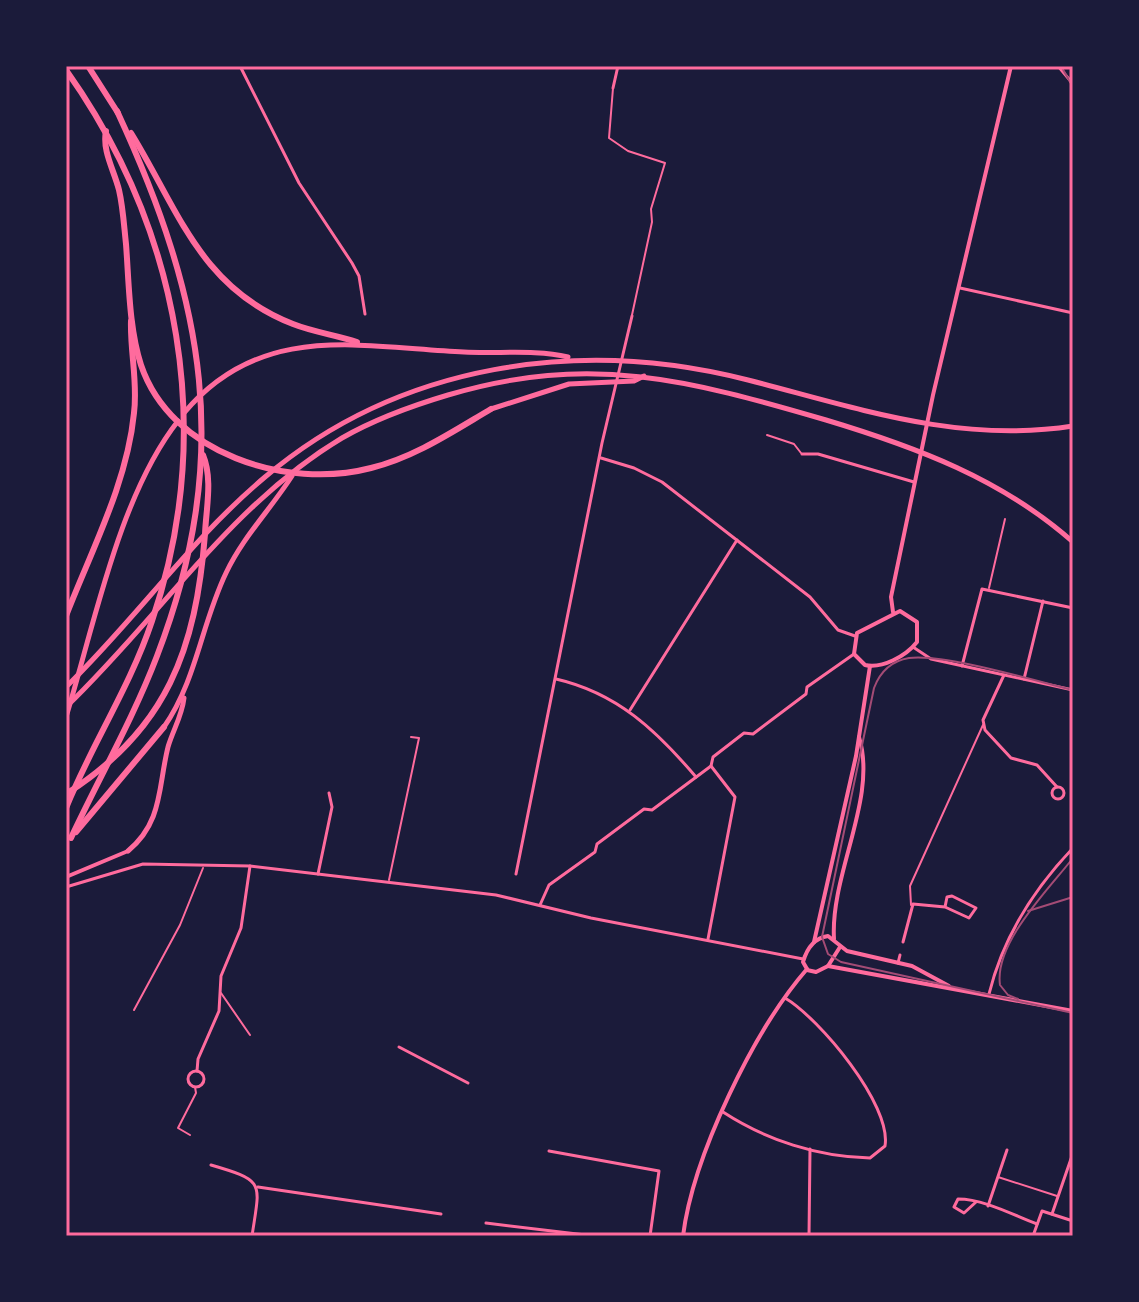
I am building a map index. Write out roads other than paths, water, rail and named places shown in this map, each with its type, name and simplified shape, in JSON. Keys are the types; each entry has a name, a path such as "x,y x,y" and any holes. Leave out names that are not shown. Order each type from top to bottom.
{"highway":[{"path":"88,66 173,211 218,275 244,297 275,316 357,342"},
{"path":"66,70 126,167 150,226 174,314 183,378 183,469 172,551 152,623 118,703 66,808"},
{"path":"117,111 165,220 189,302 199,374 201,452 191,539 167,627 130,717 71,838 164,727 185,694"},
{"path":"66,616 120,480 135,408 131,306 122,210 104,143 106,131"},
{"path":"131,306 140,363 150,386 188,430 239,459 311,475 370,468 426,447 491,409 569,384 634,381 645,376"},
{"path":"66,717 129,515 160,447 187,410 240,367 291,348 357,342 461,352 550,353 573,359"},
{"path":"66,687 235,505 296,453 369,410 409,392 506,366 573,359 644,361 697,369 866,413 945,428 990,433 1073,426"},
{"path":"66,707 236,523 296,469 342,438 381,418 494,382 574,372 645,376 759,400 927,453 1005,492 1073,542"},
{"path":"66,794 115,758 158,708 179,667 197,611 207,492 207,467 201,452"},
{"path":"128,851 151,827 159,807 167,754 225,575 252,528 296,469"}],"street":[{"path":"240,66 299,183 359,276 365,314"},
{"path":"516,874 652,222 651,209 665,163 628,151 609,138 618,66"},
{"path":"893,612 891,597 918,461 1009,66"},
{"path":"1058,66 1073,84"},
{"path":"960,288 1073,313"},
{"path":"767,435 794,444 802,454 818,454 914,482"},
{"path":"601,458 634,468 662,482 810,597 838,630 855,636"},
{"path":"989,588 1005,519"},
{"path":"630,710 737,540"},
{"path":"962,666 977,595 982,589 989,588 1073,608"},
{"path":"1024,679 1043,601"},
{"path":"893,612 909,614 917,622 919,636 913,647 881,665 870,666 854,654 855,636 861,629 893,612"},
{"path":"913,647 931,659 1073,690"},
{"path":"540,905 545,890 595,852 597,844 644,809 652,810 711,766 714,756 744,733 753,734 806,694 807,687 854,654"},
{"path":"803,959 814,942 827,895 870,666"},
{"path":"903,942 911,906 910,886 1004,675"},
{"path":"556,679 604,695 630,710 696,777"},
{"path":"983,725 1011,758 1037,765 1057,787"},
{"path":"859,736 866,765 834,912 834,939 840,947 912,966 952,987"},
{"path":"388,881 419,738 411,737"},
{"path":"707,940 735,797 711,766"},
{"path":"318,874 332,807 329,793"},
{"path":"989,994 1004,950 1030,898 1073,848"},
{"path":"66,877 128,851"},
{"path":"66,887 143,864 250,866 496,895 803,959"},
{"path":"134,1010 180,925 204,864"},
{"path":"195,1087 204,1080 197,1071 198,1059 219,1011 221,976 241,928 250,866"},
{"path":"911,906 945,907 969,918 976,908 952,896 947,897 945,907"},
{"path":"814,942 822,937 834,939"},
{"path":"803,959 807,969 816,972 828,966 840,947"},
{"path":"898,963 900,955"},
{"path":"828,966 1073,1011"},
{"path":"683,1236 691,1189 723,1112 785,998 807,969"},
{"path":"220,990 250,1035"},
{"path":"723,1112 779,1142 810,1149 870,1158 885,1146 885,1135 875,1109 853,1068 819,1024 785,998"},
{"path":"399,1047 468,1083"},
{"path":"190,1135 178,1128 196,1093 188,1077 197,1071"},
{"path":"809,1236 810,1149"},
{"path":"988,1206 1007,1150"},
{"path":"549,1151 659,1171 650,1236"},
{"path":"1052,1214 1073,1153"},
{"path":"211,1165 248,1176 258,1187 441,1214"},
{"path":"998,1177 1058,1196"},
{"path":"252,1236 258,1187"},
{"path":"976,1202 964,1213 954,1207 958,1199 976,1202 1037,1224"},
{"path":"1033,1236 1042,1211 1073,1221"},
{"path":"486,1223 557,1234 594,1236"}],"tram line":[{"path":"1061,66 1073,87"},
{"path":"1073,690 943,660 909,658 887,668 874,688 822,937 828,954 841,962 1073,1013"},
{"path":"1018,999 1008,995 1000,985 1000,969 1006,952 1025,917 1073,858"},
{"path":"1028,911 1073,897"}]}
